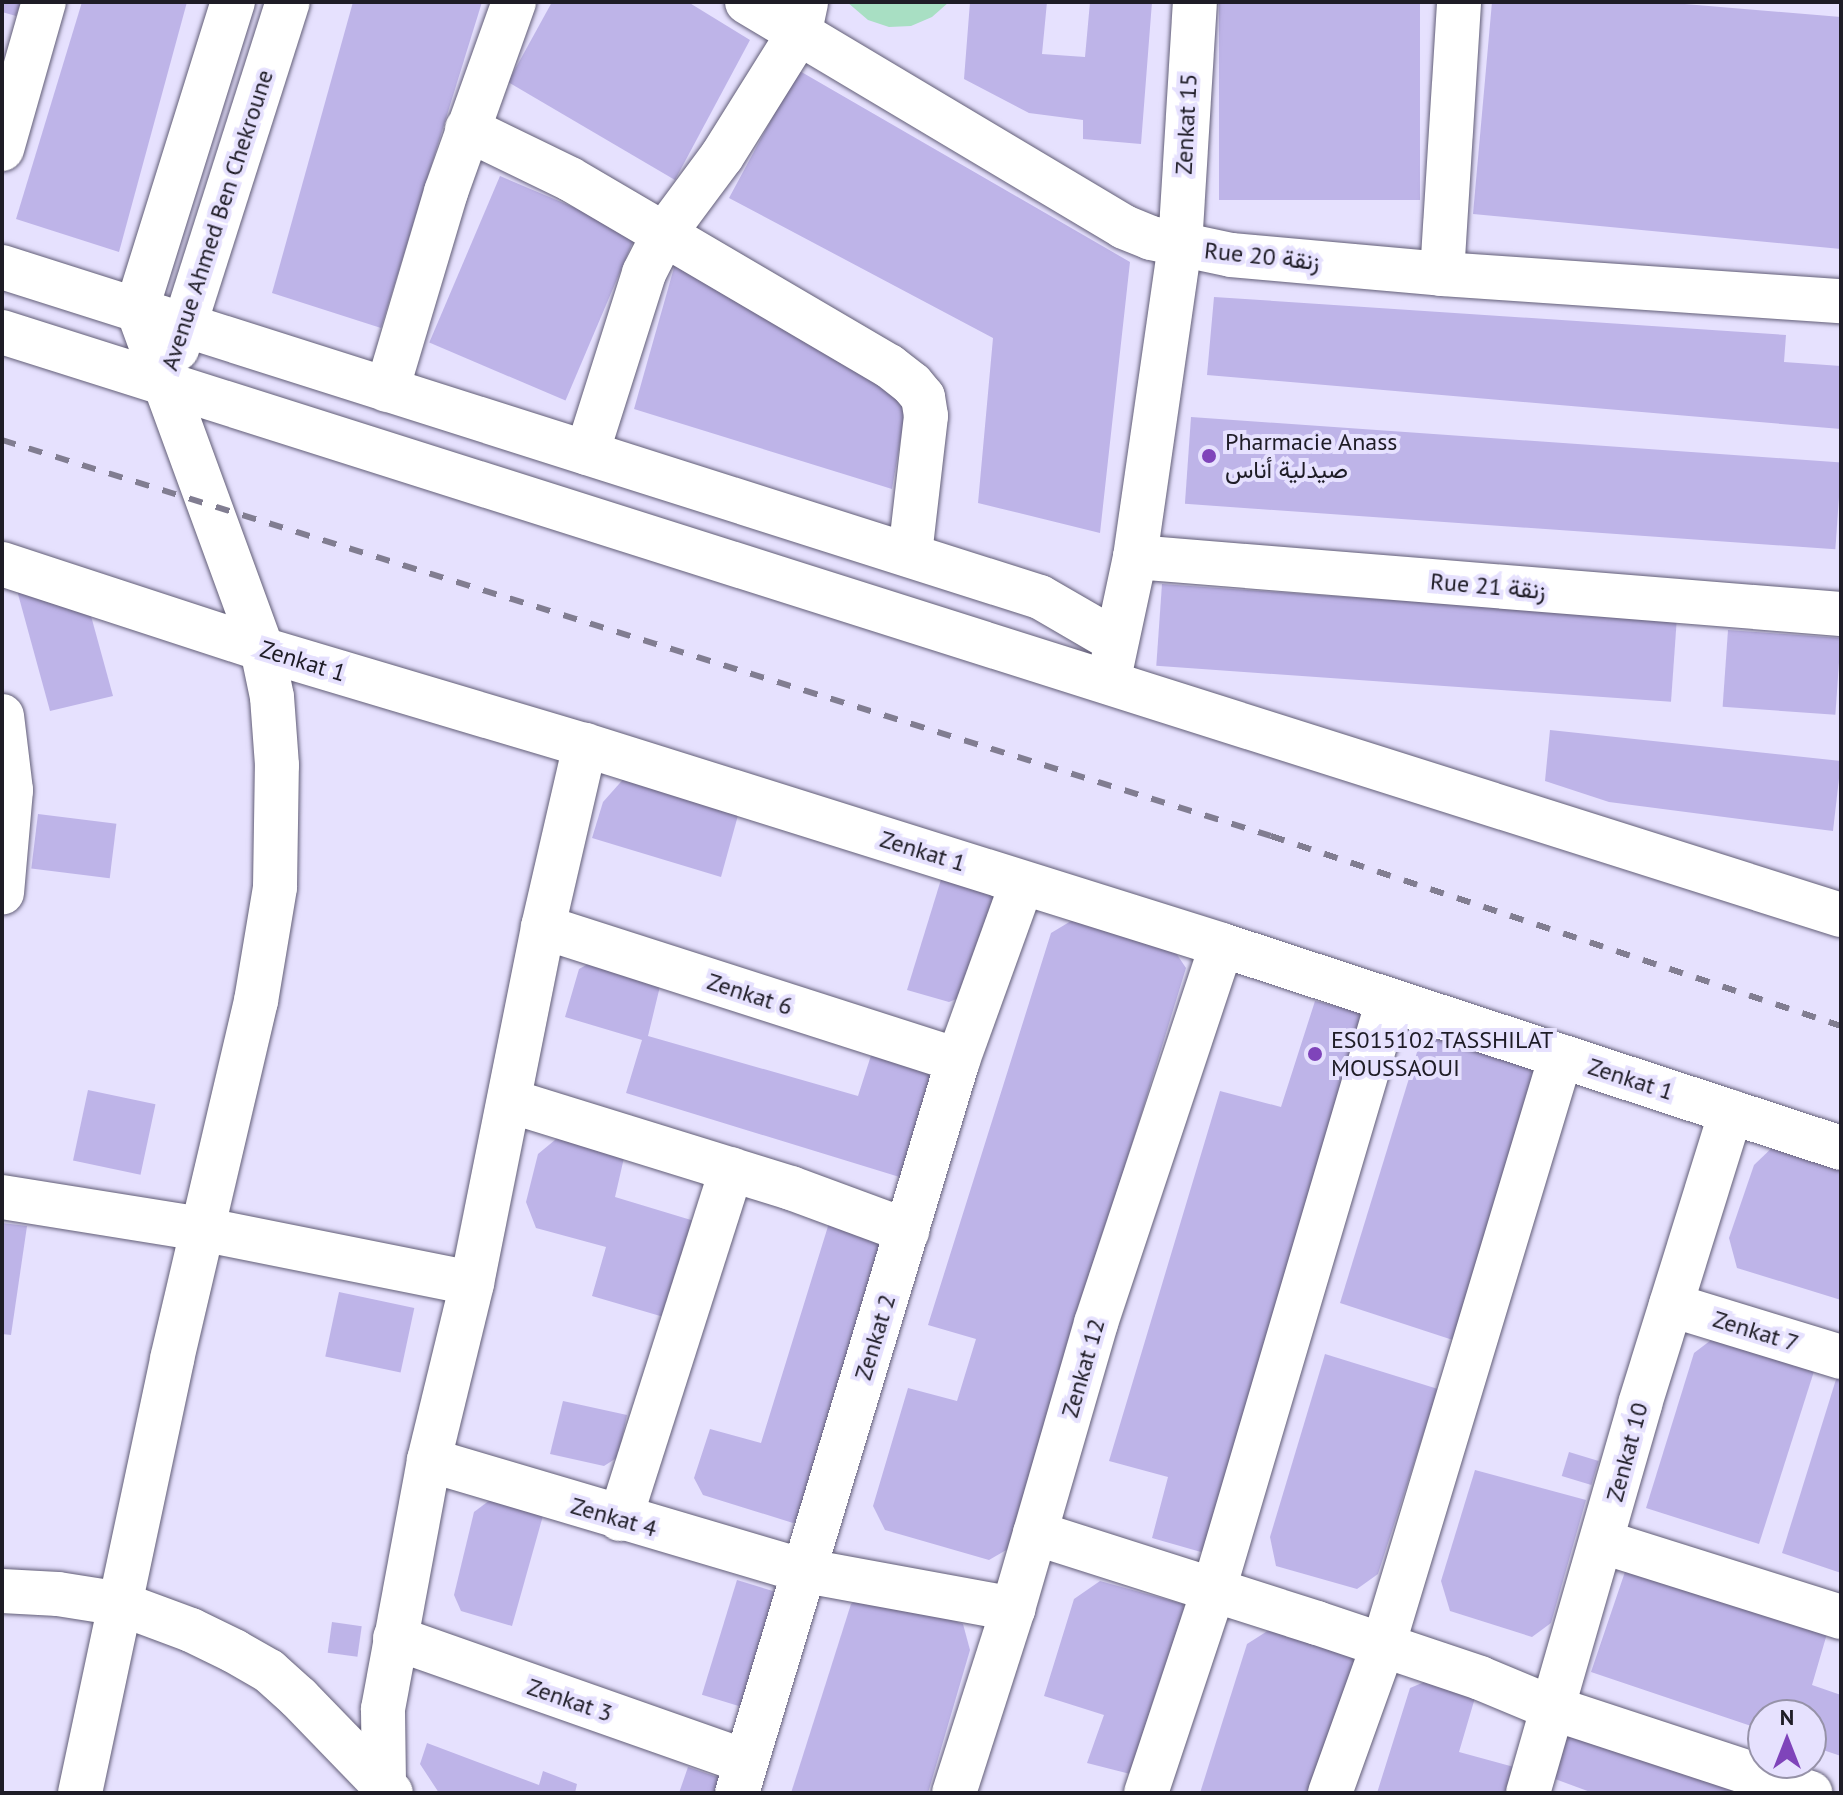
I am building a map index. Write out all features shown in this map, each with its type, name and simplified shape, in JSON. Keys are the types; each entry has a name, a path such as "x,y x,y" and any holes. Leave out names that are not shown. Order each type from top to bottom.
{"street":[{"path":"2,149 14,63 44,2"},
{"name":"Avenue Ahmed Ben Chekroune","path":"165,381 137,308 233,2"},
{"name":"Avenue Ahmed Ben Chekroune","path":"165,381 288,2"},
{"path":"387,390 416,286 467,129 514,2"},
{"name":"Rue 20 زنقة","path":"747,2 803,16 1124,227 1180,246 1231,255 1442,274 1841,301"},
{"name":"Zenkat 15","path":"1112,661 1135,557 1180,246 1195,2"},
{"path":"1442,274 1459,2"},
{"path":"587,453 644,273 664,234 722,156 803,16"},
{"path":"467,129 570,179 889,366 923,397 926,416 910,555"},
{"path":"2,267 1040,597 1112,661"},
{"path":"2,332 1112,661 1795,902 1841,915"},
{"path":"80,1793 201,1229 256,1001 275,887 277,765 272,697 262,649 165,381"},
{"name":"Rue 21 زنقة","path":"1135,557 1841,614"},
{"name":"Zenkat 1","path":"2,564 262,649 585,745 1222,945 1841,1148"},
{"path":"2,716 11,790 2,893"},
{"path":"387,1788 383,1709 395,1638 429,1460 472,1283 543,927 585,745"},
{"name":"Zenkat 2","path":"741,1777 801,1570 958,1060 1022,883"},
{"path":"1795,902 1841,895"},
{"name":"Zenkat 6","path":"543,927 958,1060"},
{"name":"Zenkat 12","path":"954,1793 1013,1609 1105,1293 1222,945"},
{"path":"1146,1793 1214,1589 1388,1001"},
{"path":"1330,1793 1383,1646 1561,1056"},
{"path":"510,1101 732,1169 907,1231"},
{"name":"Zenkat 10","path":"1528,1793 1731,1112"},
{"path":"620,1519 732,1169"},
{"path":"2,1197 201,1229 472,1283"},
{"name":"Zenkat 7","path":"1671,1305 1841,1357"},
{"name":"Zenkat 4","path":"429,1460 620,1519 801,1570 1013,1609"},
{"path":"1035,1533 1480,1678 1552,1708 1810,1793"},
{"path":"1603,1542 1841,1617"},
{"path":"2,1591 58,1594 121,1604 191,1630 269,1671 387,1788"},
{"name":"Zenkat 3","path":"395,1638 741,1777"}],"green space":[{"path":"847,2 949,2 932,17 911,26 889,27 868,20"}],"building":[{"path":"2,2 21,2 16,16 2,12"},
{"path":"82,2 187,2 119,252 16,219"},
{"path":"353,2 482,2 381,328 272,293"},
{"path":"552,2 688,2 750,40 675,180 508,82"},
{"path":"970,2 1047,2 1042,54 1085,57 1090,2 1152,2 1141,144 1083,139 1083,120 1029,113 964,79"},
{"path":"1219,2 1420,2 1420,200 1219,200"},
{"path":"1492,2 1661,2 1841,17 1841,249 1473,214"},
{"path":"798,70 1130,262 1100,533 978,503 993,338 729,198"},
{"path":"500,176 636,234 566,400 429,343"},
{"path":"677,257 908,396 892,489 634,409"},
{"path":"1214,297 1786,335 1784,362 1841,366 1841,429 1207,375"},
{"path":"1191,417 1841,462 1835,549 1185,504"},
{"path":"15,583 88,605 113,696 50,711"},
{"path":"1162,584 1677,620 1671,702 1156,666"},
{"path":"1728,630 1841,638 1835,715 1723,707"},
{"path":"1550,730 1841,761 1833,831 1609,802 1545,781"},
{"path":"627,775 740,808 721,877 592,838 603,802"},
{"path":"38,814 116,824 110,878 31,869"},
{"path":"943,873 999,891 969,994 949,1002 907,990"},
{"path":"1076,918 1172,947 1186,968 1008,1549 989,1560 885,1530 873,1506 908,1388 957,1401 976,1339 928,1325 1051,933"},
{"path":"597,959 662,978 648,1036 858,1096 875,1043 935,1064 906,1179 626,1093 642,1040 565,1017 579,969"},
{"path":"1315,1001 1362,1012 1220,1535 1201,1552 1152,1538 1168,1477 1109,1461 1220,1091 1281,1107"},
{"path":"1432,1037 1534,1067 1543,1084 1462,1343 1340,1303 1418,1049"},
{"path":"88,1090 155,1104 141,1175 73,1160"},
{"path":"561,1135 626,1149 615,1197 701,1223 674,1320 592,1296 606,1247 536,1228 526,1202 538,1154"},
{"path":"1777,1143 1841,1163 1841,1300 1737,1268 1729,1238 1754,1165"},
{"path":"2,1223 27,1226 11,1335 2,1334"},
{"path":"829,1223 889,1245 811,1514 793,1523 703,1495 694,1478 710,1429 761,1443"},
{"path":"339,1292 414,1308 401,1373 325,1357"},
{"path":"1719,1334 1816,1365 1759,1544 1646,1508 1694,1353"},
{"path":"1325,1354 1438,1389 1378,1574 1357,1589 1276,1566 1270,1537"},
{"path":"1838,1373 1841,1374 1841,1573 1782,1553"},
{"path":"563,1401 627,1415 618,1457 604,1466 550,1454"},
{"path":"1569,1452 1599,1461 1591,1485 1562,1476"},
{"path":"1475,1470 1586,1500 1551,1623 1532,1637 1450,1611 1441,1581"},
{"path":"494,1497 544,1512 512,1626 461,1611 454,1595 474,1512"},
{"path":"1630,1557 1831,1620 1812,1685 1841,1695 1841,1756 1827,1751 1827,1699 1747,1699 1747,1725 1591,1672"},
{"path":"737,1580 776,1592 741,1707 702,1695"},
{"path":"1100,1581 1183,1604 1190,1634 1142,1777 1087,1763 1104,1715 1044,1696 1074,1599"},
{"path":"870,1592 963,1624 970,1650 928,1793 791,1793 851,1604"},
{"path":"332,1622 362,1626 357,1657 328,1653"},
{"path":"1269,1630 1353,1657 1362,1684 1326,1793 1200,1793 1247,1644"},
{"path":"1434,1678 1477,1691 1459,1752 1514,1767 1507,1793 1377,1793 1410,1688"},
{"path":"1571,1723 1775,1793 1593,1793 1555,1779"},
{"path":"427,1743 539,1785 543,1771 577,1784 575,1793 439,1793 420,1764"},
{"path":"688,1767 729,1781 731,1793 679,1793"}],"railway":[{"path":"2,440 1271,836 1841,1026"}],"place":[{"name":"Pharmacie Anass صيدلية أناس","path":"1209,456"},
{"name":"ES015102 TASSHILAT MOUSSAOUI","path":"1315,1054"}]}
